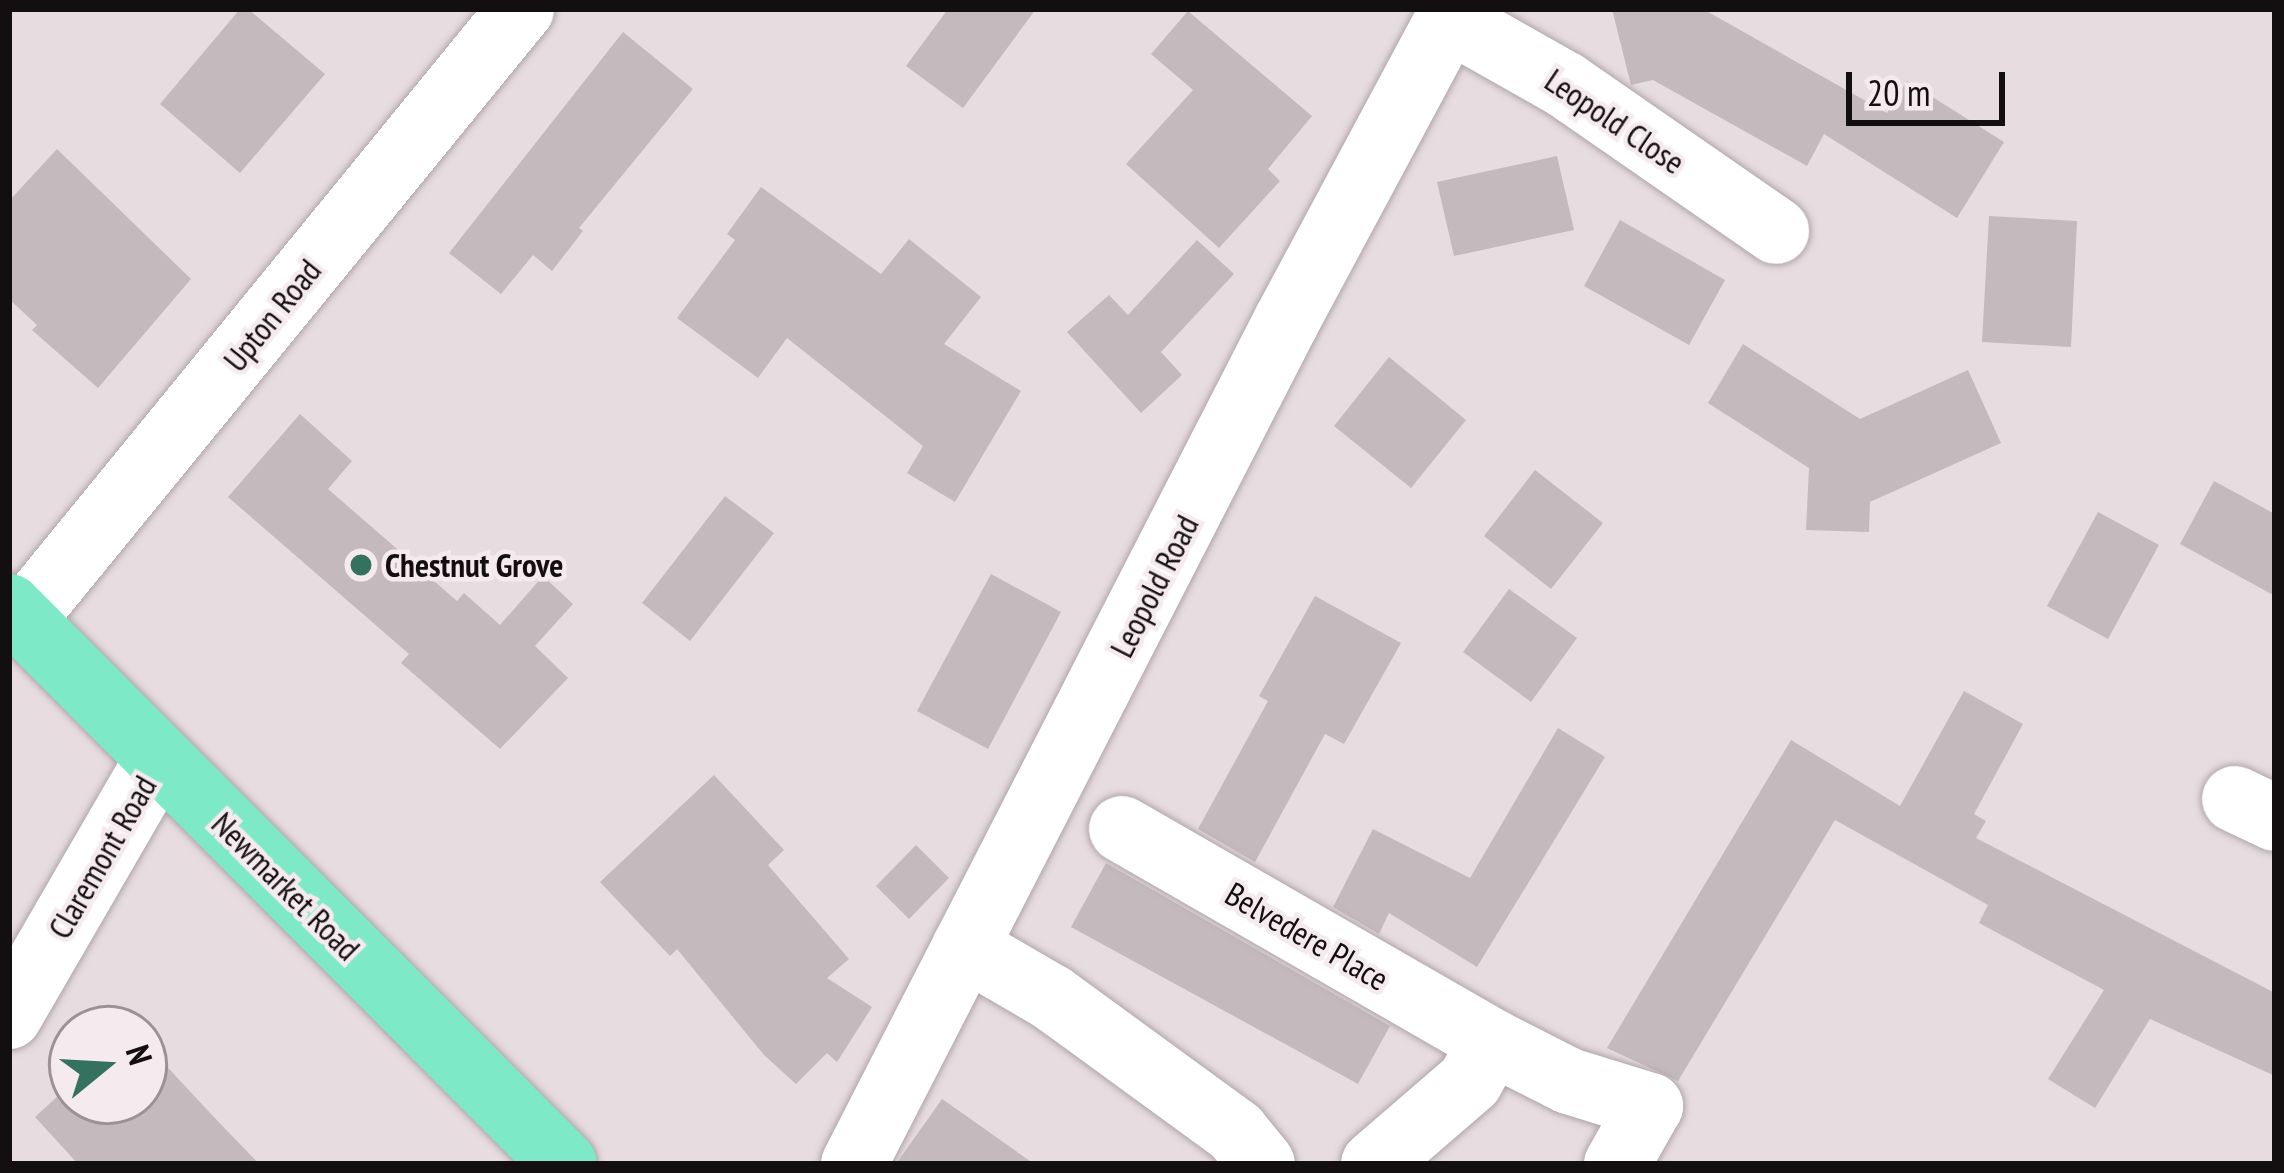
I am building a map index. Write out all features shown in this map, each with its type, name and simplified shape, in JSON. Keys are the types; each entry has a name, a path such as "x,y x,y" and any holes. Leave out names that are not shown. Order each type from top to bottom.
{"highway":[{"name":"Newmarket Road","path":"15,614 565,1164"}],"street":[{"name":"Upton Road","path":"15,614 521,9"},
{"name":"Leopold Close","path":"1452,14 1564,84 1776,232"},
{"name":"Leopold Road","path":"854,1164 1287,320 1452,14"},
{"name":"Claremont Road","path":"9,1016 158,760"},
{"name":"Belvedere Place","path":"1122,829 1492,1042 1569,1081 1651,1106 1617,1164"},
{"path":"965,947 1052,997 1236,1132 1262,1164"},
{"path":"1373,1164 1470,1081 1492,1042"}],"building":[{"path":"240,9 248,9 325,74 240,173 160,104"},
{"path":"948,9 1036,9 963,108 906,66"},
{"path":"1612,9 1703,9 1887,113 1907,81 2004,142 1957,218 1824,134 1807,166 1653,80 1631,85"},
{"path":"1188,11 1312,116 1268,169 1280,181 1219,248 1126,164 1193,90 1151,54"},
{"path":"623,32 693,89 579,228 583,231 552,271 533,255 501,294 449,253"},
{"path":"57,149 191,279 98,388 32,330 37,325 9,299 9,201"},
{"path":"1557,156 1574,230 1454,256 1437,182"},
{"path":"761,187 881,274 909,239 981,297 944,344 1021,391 955,502 907,473 923,446 787,338 758,378 677,318 735,240 727,234"},
{"path":"1989,216 2077,221 2071,347 1982,342"},
{"path":"1620,220 1725,280 1689,345 1584,286"},
{"path":"1197,240 1234,274 1161,352 1182,375 1141,413 1067,332 1109,295 1128,315"},
{"path":"1743,344 1860,419 1968,370 2001,443 1870,502 1869,532 1806,530 1809,468 1708,403"},
{"path":"1389,357 1466,420 1411,488 1334,426"},
{"path":"300,414 352,461 328,489 457,601 464,593 500,625 543,576 573,604 535,646 568,678 500,749 401,663 409,654 228,497"},
{"path":"1535,470 1603,523 1551,589 1484,536"},
{"path":"2214,481 2275,514 2275,596 2180,544"},
{"path":"725,496 774,533 690,641 642,603"},
{"path":"2098,512 2159,545 2108,639 2047,606"},
{"path":"991,574 1061,612 988,749 917,711"},
{"path":"1509,589 1577,638 1531,702 1463,652"},
{"path":"1315,596 1401,643 1344,744 1325,734 1255,862 1198,829 1268,701 1259,696"},
{"path":"1964,691 2023,724 1974,814 1986,821 1976,838 2275,993 2275,1076 2150,1019 2095,1108 2048,1079 2104,990 1979,923 1988,905 1835,820 1678,1081 1607,1048 1791,740 1900,806"},
{"path":"1558,728 1605,757 1477,967 1389,913 1379,934 1333,907 1373,829 1470,878"},
{"path":"714,775 784,850 768,865 849,959 827,978 872,1007 837,1062 827,1053 796,1084 764,1055 677,949 670,956 600,882"},
{"path":"916,845 949,878 909,919 876,886"},
{"path":"1106,863 1390,1026 1358,1084 1071,927"},
{"path":"168,1067 259,1164 78,1164 35,1117 48,1105 48,1125 168,1125"},
{"path":"942,1099 982,1127 1034,1164 896,1164"}],"place":[{"name":"Chestnut Grove","path":"361,565"}]}
